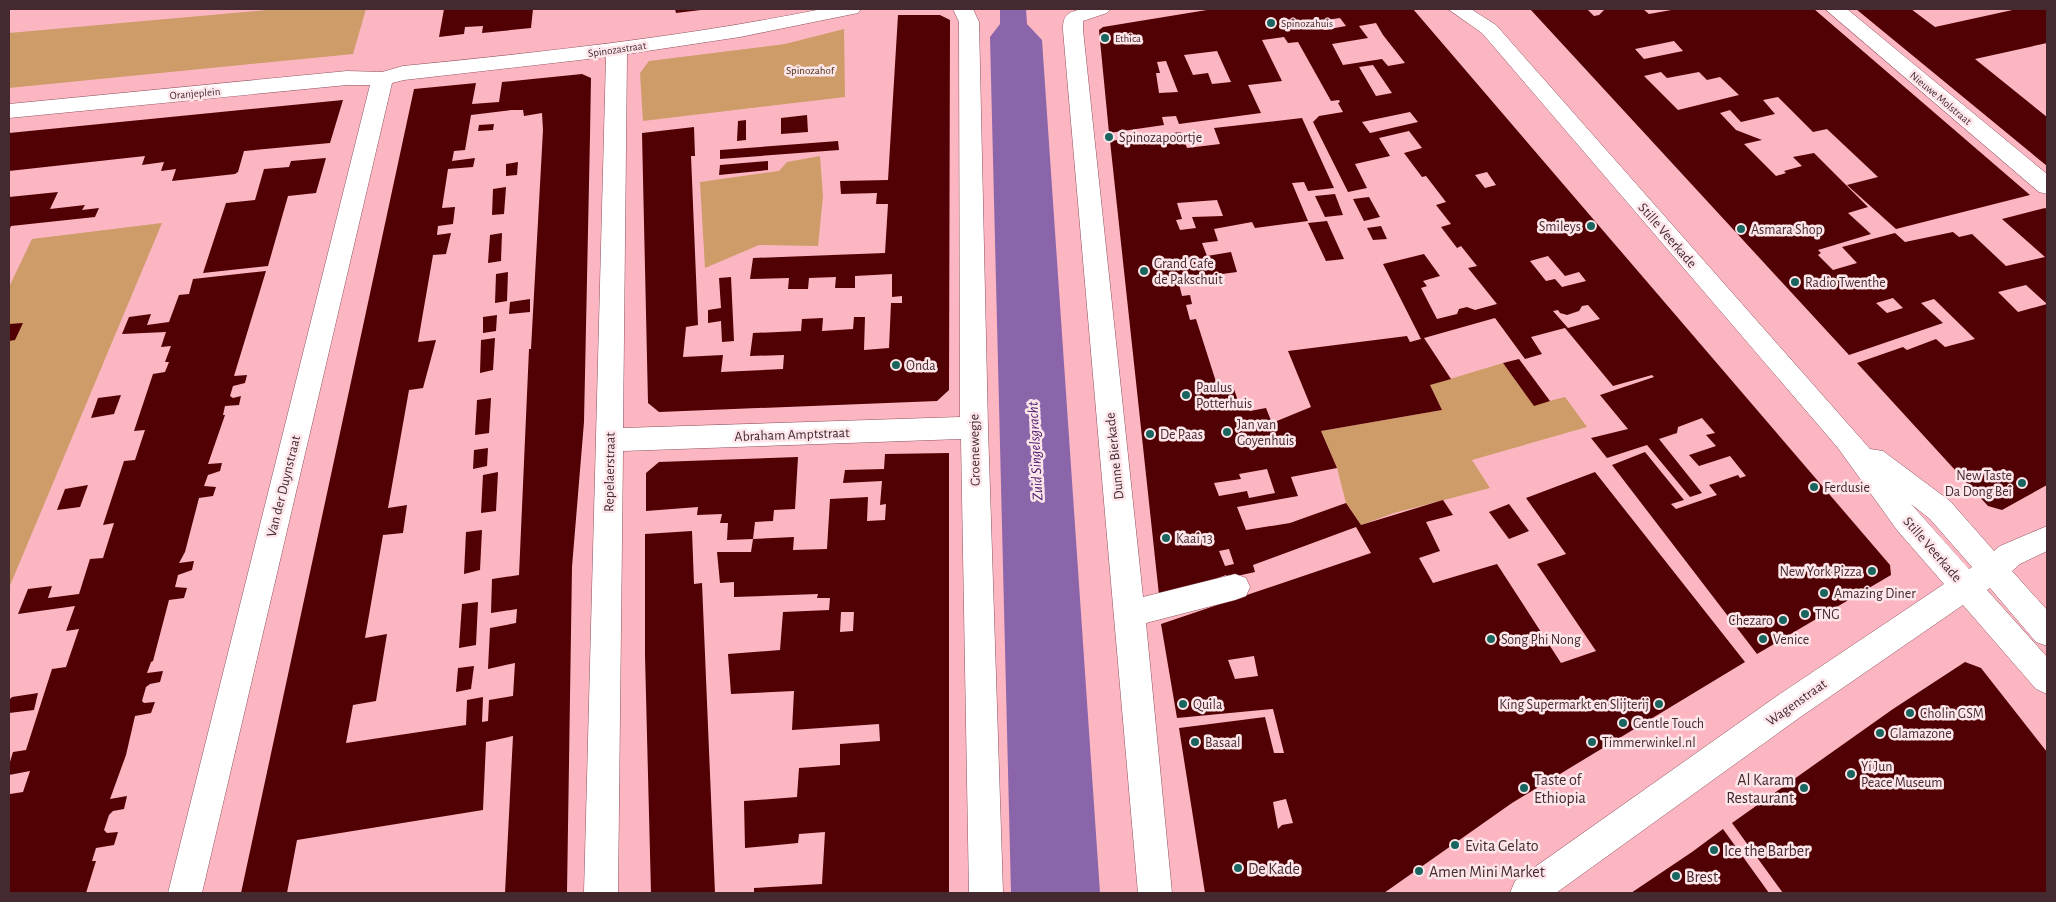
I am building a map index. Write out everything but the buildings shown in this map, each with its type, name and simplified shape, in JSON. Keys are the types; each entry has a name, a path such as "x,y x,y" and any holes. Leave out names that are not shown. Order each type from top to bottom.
{"street":[{"name":"Spinozastraat","path":"382,80 402,73 617,50 781,24 851,9"},
{"name":"Groenewegje","path":"963,9 969,22 974,428 986,893"},
{"name":"Dunne Bierkade","path":"1100,9 1073,18 1155,893"},
{"name":"Stille Veerkade","path":"1458,9 1485,19 1848,440 1907,521 2047,679"},
{"name":"Nieuwe Molstraat","path":"1835,9 2047,186"},
{"name":"Repelaerstraat","path":"601,893 617,50"},
{"name":"Oranjeplein","path":"9,111 347,78 382,80"},
{"name":"Van der Duynstraat","path":"185,893 382,80"},
{"name":"Abraham Amptstraat","path":"610,440 974,428"},
{"name":"Stille Veerkade","path":"1848,440 1940,510 2047,632"},
{"name":"Wagenstraat","path":"1546,887 1796,701 1965,586 1993,570 2010,555 2047,538"},
{"path":"1130,614 1235,587"}],"green space":[{"path":"278,9 366,9 353,54 9,88 9,33"},
{"name":"Spinozahof","path":"844,29 845,97 643,121 640,73 649,61 785,44"},
{"path":"820,156 823,196 818,246 759,245 705,268 700,182 779,171 787,162"},
{"path":"162,223 9,588 9,287 32,239"},
{"path":"1503,363 1534,405 1565,397 1587,427 1472,460 1490,488 1394,513 1361,525 1346,503 1337,468 1321,431 1442,410 1430,385"}],"water":[{"name":"Zuid Singelsgracht","path":"1000,9 1026,9 1027,24 1042,40 1100,893 1011,893 990,37 1000,24"}],"place":[{"name":"Spinozahuis","path":"1271,23"},
{"name":"Ethica","path":"1105,38"},
{"name":"Spinozapoortje","path":"1109,137"},
{"name":"Smileys","path":"1591,226"},
{"name":"Asmara Shop","path":"1741,229"},
{"name":"Grand Cafe de Pakschuit","path":"1144,271"},
{"name":"Radio Twenthe","path":"1795,282"},
{"name":"Onda","path":"896,365"},
{"name":"Paulus Potterhuis","path":"1186,395"},
{"name":"Jan van Goyenhuis","path":"1227,432"},
{"name":"De Paas","path":"1150,434"},
{"name":"New Taste Da Dong Bei","path":"2022,483"},
{"name":"Ferdusie","path":"1814,487"},
{"name":"Kaai 13","path":"1166,538"},
{"name":"New York Pizza","path":"1872,571"},
{"name":"Amazing Diner","path":"1824,593"},
{"name":"TNG","path":"1805,614"},
{"name":"Chezaro","path":"1783,620"},
{"name":"Song Phi Nong","path":"1491,639"},
{"name":"Venice","path":"1763,639"},
{"name":"Quila","path":"1183,704"},
{"name":"King Supermarkt en Slijterij","path":"1659,704"},
{"name":"Cholin GSM","path":"1910,713"},
{"name":"Gentle Touch","path":"1623,723"},
{"name":"Glamazone","path":"1880,733"},
{"name":"Basaal","path":"1195,742"},
{"name":"Timmerwinkel.nl","path":"1592,742"},
{"name":"Yi Jun Peace Museum","path":"1851,774"},
{"name":"Taste of Ethiopia","path":"1524,788"},
{"name":"Al Karam Restaurant","path":"1804,788"},
{"name":"Evita Gelato","path":"1455,845"},
{"name":"Ice the Barber","path":"1714,850"},
{"name":"De Kade","path":"1238,868"},
{"name":"Amen Mini Market","path":"1419,871"},
{"name":"Brest","path":"1676,876"}]}
